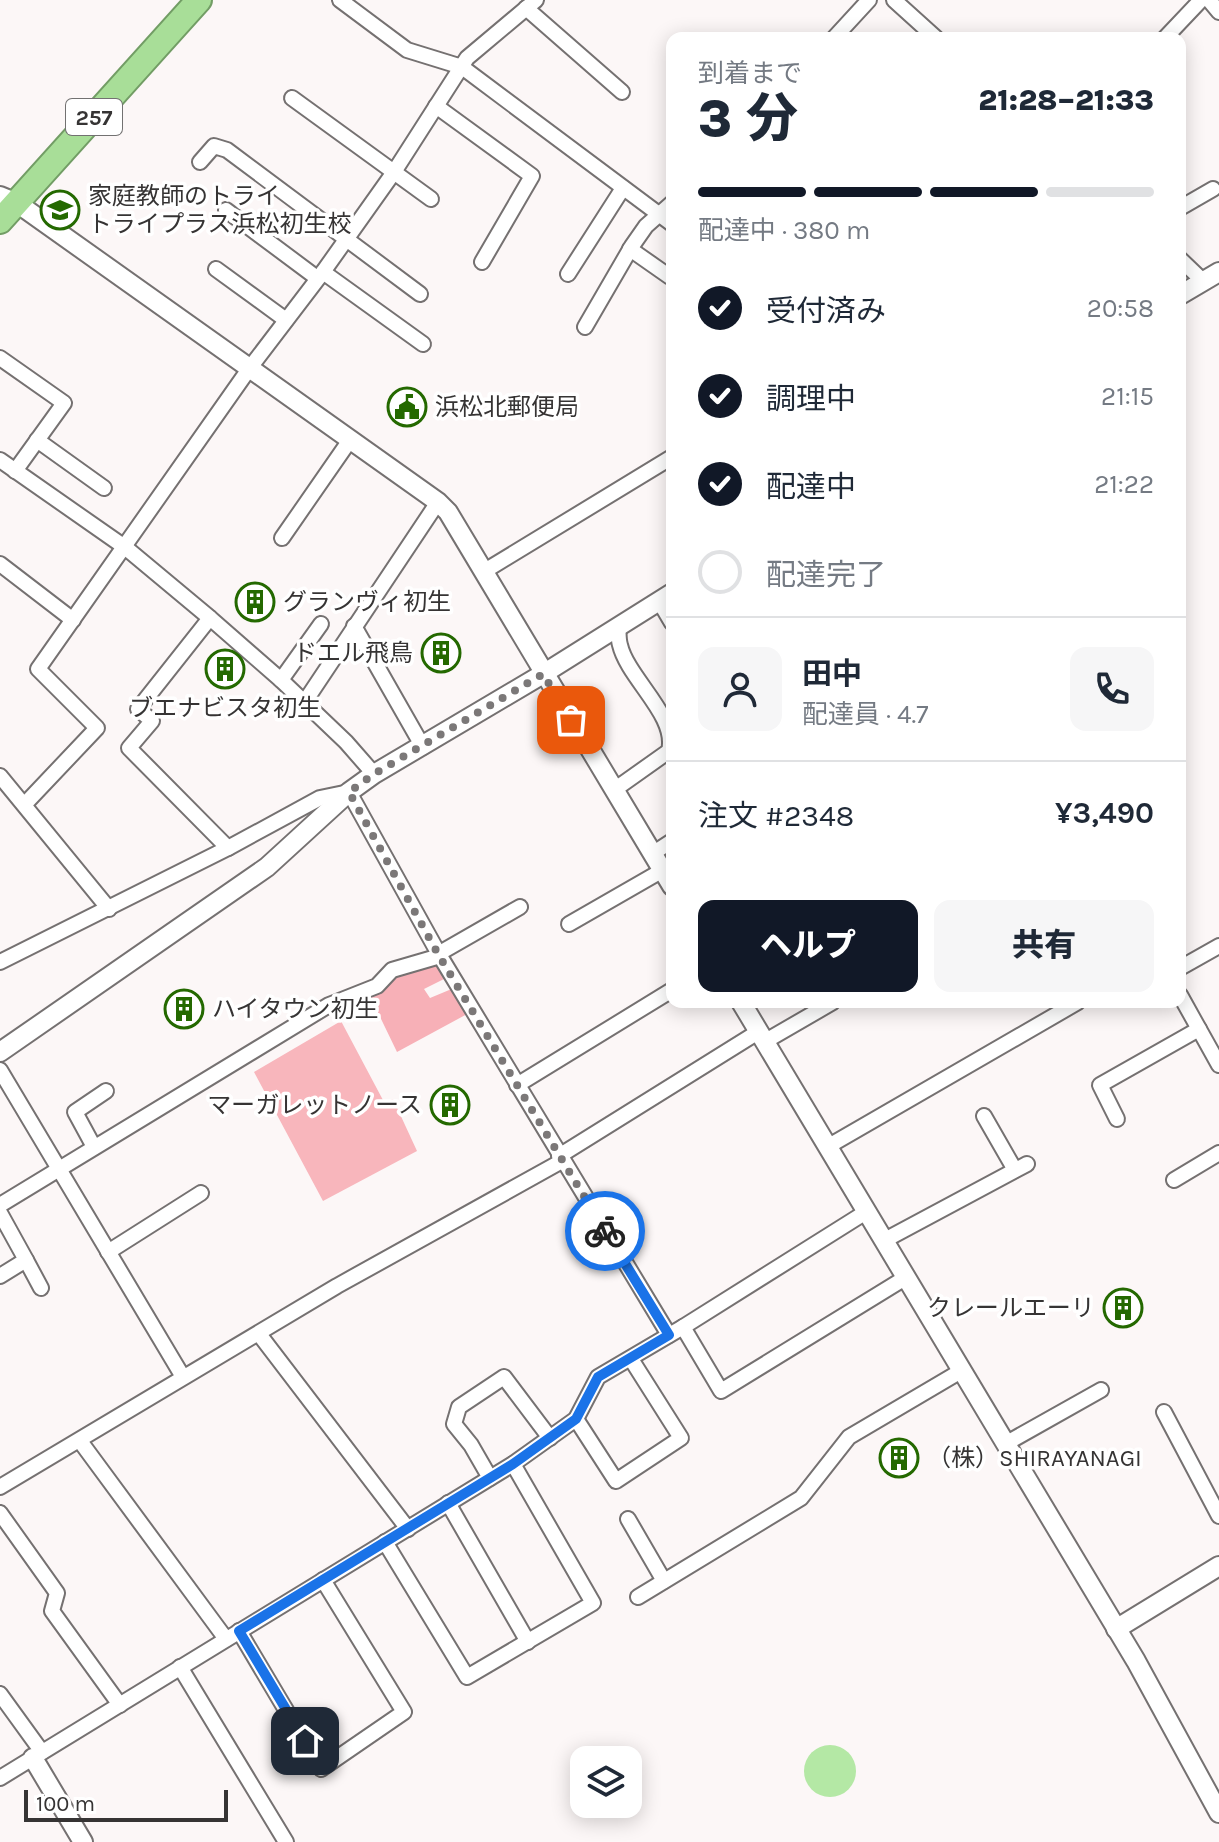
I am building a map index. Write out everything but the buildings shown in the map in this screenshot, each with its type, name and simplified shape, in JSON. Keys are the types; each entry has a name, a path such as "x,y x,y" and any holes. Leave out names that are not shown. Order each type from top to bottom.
{"highway":[{"name":"257","path":"0,221 8,199 199,0"}],"street":[{"path":"340,0 407,50 462,67 666,220"},
{"path":"840,32 869,0"},
{"path":"894,0 929,32"},
{"path":"1171,32 1201,0"},
{"path":"1209,0 1219,12"},
{"path":"25,804 97,728 38,669 249,369 394,172 467,58 531,4 622,92"},
{"path":"292,98 431,199"},
{"path":"436,106 532,176 482,262"},
{"path":"200,162 214,146 221,147 420,294"},
{"path":"568,274 623,188"},
{"path":"1186,205 1213,189"},
{"path":"8,199 448,512 666,876"},
{"path":"585,327 630,249 646,226 666,209"},
{"path":"226,210 423,344"},
{"path":"630,249 666,274"},
{"path":"1186,262 1211,277 1186,292"},
{"path":"216,269 286,320"},
{"path":"0,358 64,403 15,471"},
{"path":"37,440 104,488"},
{"path":"282,538 350,440"},
{"path":"0,460 126,548 210,618 281,680 346,742 374,774"},
{"path":"483,572 666,461"},
{"path":"304,703 438,502"},
{"path":"0,564 73,620"},
{"path":"0,1052 267,867 349,792 374,774 666,597"},
{"path":"210,618 138,709 152,721 129,748 228,848"},
{"path":"281,680 321,624"},
{"path":"354,626 423,747"},
{"path":"618,626 620,645 666,724"},
{"path":"614,790 666,753"},
{"path":"0,776 109,909"},
{"path":"0,962 109,909 320,798 349,792"},
{"path":"349,792 439,955 669,1335"},
{"path":"652,854 666,845"},
{"path":"569,924 666,878"},
{"path":"0,1205 329,1005 377,986 392,970 439,955 520,907"},
{"path":"1186,965 1219,946"},
{"path":"517,1085 666,994"},
{"path":"1186,1006 1219,1065"},
{"path":"744,1008 1116,1629 1219,1813"},
{"path":"0,1486 417,1240 561,1159 761,1037 821,1008"},
{"path":"827,1147 1068,1008"},
{"path":"1117,1119 1100,1085 1199,1029"},
{"path":"0,1070 183,1377"},
{"path":"94,1147 75,1112 106,1091"},
{"path":"883,1241 1021,1167 984,1116"},
{"path":"1174,1180 1219,1153"},
{"path":"108,1252 201,1193"},
{"path":"0,1778 513,1464 576,1419 598,1377 866,1212"},
{"path":"0,1213 41,1288"},
{"path":"0,1276 26,1260"},
{"path":"683,1327 721,1391 905,1278"},
{"path":"259,1334 408,1529"},
{"path":"576,1419 616,1481 681,1438 631,1359"},
{"path":"638,1597 801,1498 849,1437 961,1371"},
{"path":"490,1478 471,1445 454,1424 459,1407 504,1377 550,1438"},
{"path":"1005,1444 1101,1390"},
{"path":"1164,1412 1219,1516"},
{"path":"80,1441 226,1639"},
{"path":"385,1542 467,1677 593,1603 513,1464"},
{"path":"448,1503 528,1642"},
{"path":"0,1513 57,1593 52,1611 120,1705"},
{"path":"628,1519 664,1581"},
{"path":"1116,1629 1219,1566"},
{"path":"239,1631 321,1769 404,1712 323,1580"},
{"path":"180,1667 286,1842"},
{"path":"0,1694 38,1755 83,1842"}],"shaded area":[{"path":"438,962 448,977 424,989 430,998 454,988 469,1013 397,1052 369,994 394,974"},
{"path":"341,1021 384,1102 393,1099 417,1151 323,1201 254,1072"},
{"path":"830,1745 848,1753 856,1771 848,1789 830,1797 812,1789 804,1771 812,1753"}],"way so far":[{"path":"571,720 543,674 349,792 438,954 605,1231"}],"place":[{"name":"家庭教師のトライ トライプラス浜松初生校","path":"60,210"},
{"name":"浜松北郵便局","path":"407,407"},
{"name":"グランヴィ初生","path":"255,602"},
{"name":"ドエル飛鳥","path":"441,653"},
{"name":"ブエナビスタ初生","path":"225,669"},
{"name":"ハイタウン初生","path":"184,1009"},
{"name":"マーガレットノース","path":"450,1105"},
{"name":"クレールエーリ","path":"1123,1308"},
{"name":"（株）SHIRAYANAGI","path":"899,1458"}],"route":[{"path":"305,1741 239,1631 513,1464 576,1419 598,1377 669,1335 605,1231"}]}
